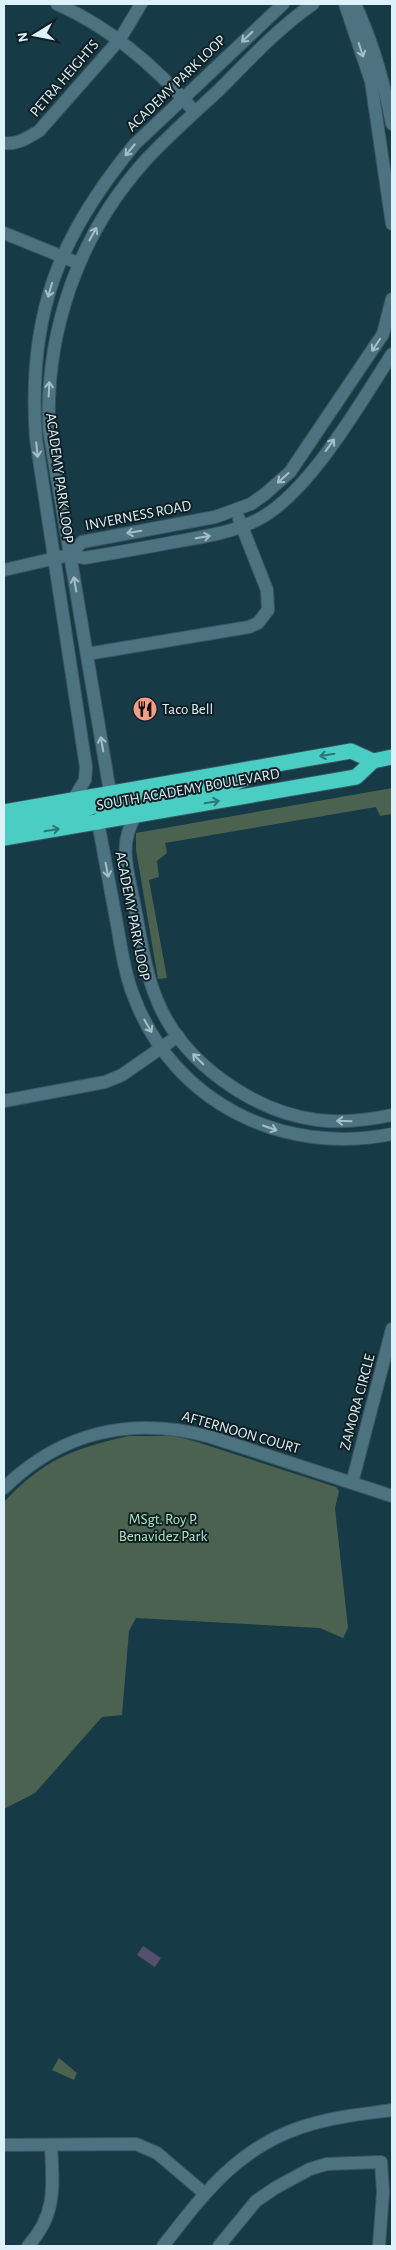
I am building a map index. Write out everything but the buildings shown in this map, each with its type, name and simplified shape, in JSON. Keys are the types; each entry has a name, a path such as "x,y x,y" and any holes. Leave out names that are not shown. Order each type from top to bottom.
{"highway":[{"name":"SOUTH ACADEMY BOULEVARD","path":"4,812 351,751 373,761 356,777 4,838"},
{"path":"373,761 392,758"},
{"path":"98,822 112,808 121,804 234,783 272,765"},
{"path":"4,826 81,812 96,805 110,792"}],"street":[{"path":"57,4 84,16 120,39 155,68 195,112"},
{"name":"PETRA HEIGHTS","path":"4,143 11,144 25,140 38,131 120,39 140,4"},
{"name":"ACADEMY PARK LOOP","path":"73,800 85,780 86,766 39,465 34,386 35,361 42,320 62,256 87,209 117,166 135,144 283,4"},
{"name":"ACADEMY PARK LOOP","path":"110,792 52,454 48,390 60,316 78,263 104,215 144,162 287,25 313,4"},
{"path":"345,4 371,81 392,224"},
{"path":"355,4 372,42 382,75 392,124"},
{"path":"4,234 78,263"},
{"name":"INVERNESS ROAD","path":"70,554 82,542 215,517 236,510 265,494 290,472 383,334 392,299"},
{"path":"4,570 70,554 84,558 224,533 272,511 286,501 304,481 392,354"},
{"path":"87,654 249,627 258,623 268,610 268,590 236,510"},
{"name":"ACADEMY PARK LOOP","path":"137,814 129,826 124,847 140,932 157,1000 178,1036 206,1067 225,1082 264,1104 293,1115 318,1120 352,1121 392,1115"},
{"name":"ACADEMY PARK LOOP","path":"98,822 127,978 134,998 160,1048 192,1082 219,1104 270,1128 292,1134 335,1140 392,1134"},
{"path":"4,1101 105,1082 122,1075 178,1036"},
{"name":"ZAMORA CIRCLE","path":"352,1483 392,1329"},
{"name":"AFTERNOON COURT","path":"4,1488 41,1457 60,1446 113,1430 162,1427 187,1430 211,1437 392,1496"},
{"path":"163,2246 204,2192 244,2156 278,2137 320,2122 392,2110"},
{"path":"4,2145 136,2144 157,2153 204,2192"},
{"path":"28,2246 40,2231 51,2207 54,2190 51,2146"},
{"path":"219,2246 256,2201 282,2184 327,2164 381,2162 383,2192 379,2246"}],"green space":[{"path":"392,788 392,814 380,816 376,807 165,843 167,853 157,861 159,877 149,880 167,978 158,979 136,850 136,833"},
{"name":"MSgt. Roy P. Benavidez Park","path":"129,1436 174,1436 336,1487 339,1491 335,1508 348,1628 343,1638 320,1628 136,1618 129,1631 122,1715 102,1717 35,1793 4,1809 4,1502 32,1476 60,1458 92,1445"},
{"path":"59,2058 77,2073 74,2080 52,2070"}],"shaded area":[{"path":"143,1946 161,1958 155,1967 137,1955"}],"place":[{"name":"Taco Bell","path":"145,709"}]}
